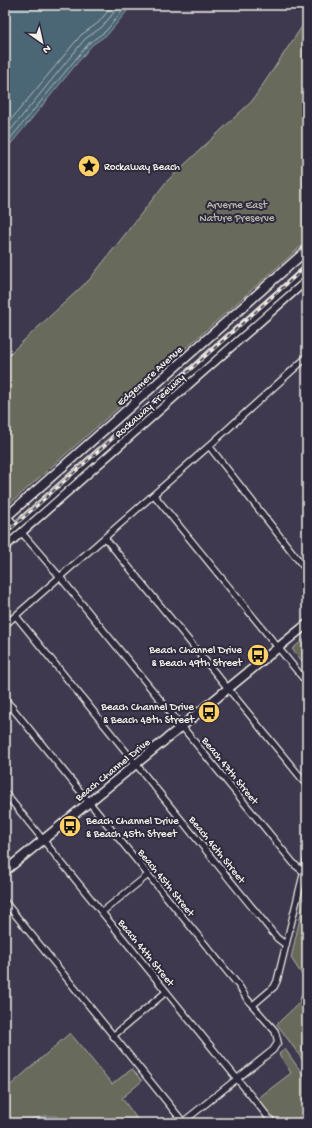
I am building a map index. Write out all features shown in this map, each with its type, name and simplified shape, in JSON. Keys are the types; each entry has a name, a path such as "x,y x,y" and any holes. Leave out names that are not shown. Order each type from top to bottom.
{"main road":[{"name":"Edgemere Avenue","path":"6,517 307,250"},
{"name":"Beach Channel Drive","path":"5,871 307,624"}],"street":[{"name":"Rockaway Freeway","path":"5,536 307,269"},
{"name":"Rockaway Freeway","path":"5,548 307,280"},
{"path":"5,625 154,495 307,357"},
{"path":"209,446 307,571"},
{"path":"154,495 307,683"},
{"path":"6,517 16,526"},
{"name":"Beach 47th Street","path":"22,532 295,865 304,872"},
{"path":"105,538 307,785"},
{"name":"Beach 46th Street","path":"16,616 277,938 286,945"},
{"name":"Beach 45th Street","path":"5,699 239,986 247,999 274,1029 278,1042 273,1050 237,1079"},
{"path":"5,712 12,707"},
{"name":"Beach 44th Street","path":"5,793 273,1123"},
{"path":"253,1005 275,986 307,859"},
{"path":"102,912 148,875"},
{"path":"5,902 184,1122 237,1079"},
{"path":"113,1036 166,992"}],"green space":[{"name":"Arverne East Nature Preserve","path":"307,19 307,241 5,508 5,358 90,279 166,182 252,101"},
{"path":"307,637 307,667 292,649"},
{"path":"307,887 307,1066 277,1024 299,1003 306,981 291,958"},
{"path":"70,1033 112,1084 132,1069 142,1081 122,1098 140,1123 63,1123 60,1119 46,1116 22,1121 5,1122 5,1090"},
{"path":"285,1049 306,1079 307,1078 307,1111 292,1123 278,1123 257,1099 291,1073 279,1054"}],"water":[{"path":"5,5 132,5 108,34 92,45 5,151"},
{"path":"46,1116 56,1116 63,1123 5,1123 6,1121 22,1121"}],"railway":[{"path":"5,534 307,266"}],"place":[{"name":"Rockaway Beach","path":"89,166"},
{"name":"Beach Channel Drive & Beach 49th Street","path":"258,655"},
{"name":"Beach Channel Drive & Beach 48th Street","path":"209,712"},
{"name":"Beach Channel Drive & Beach 45th Street","path":"70,826"}]}
